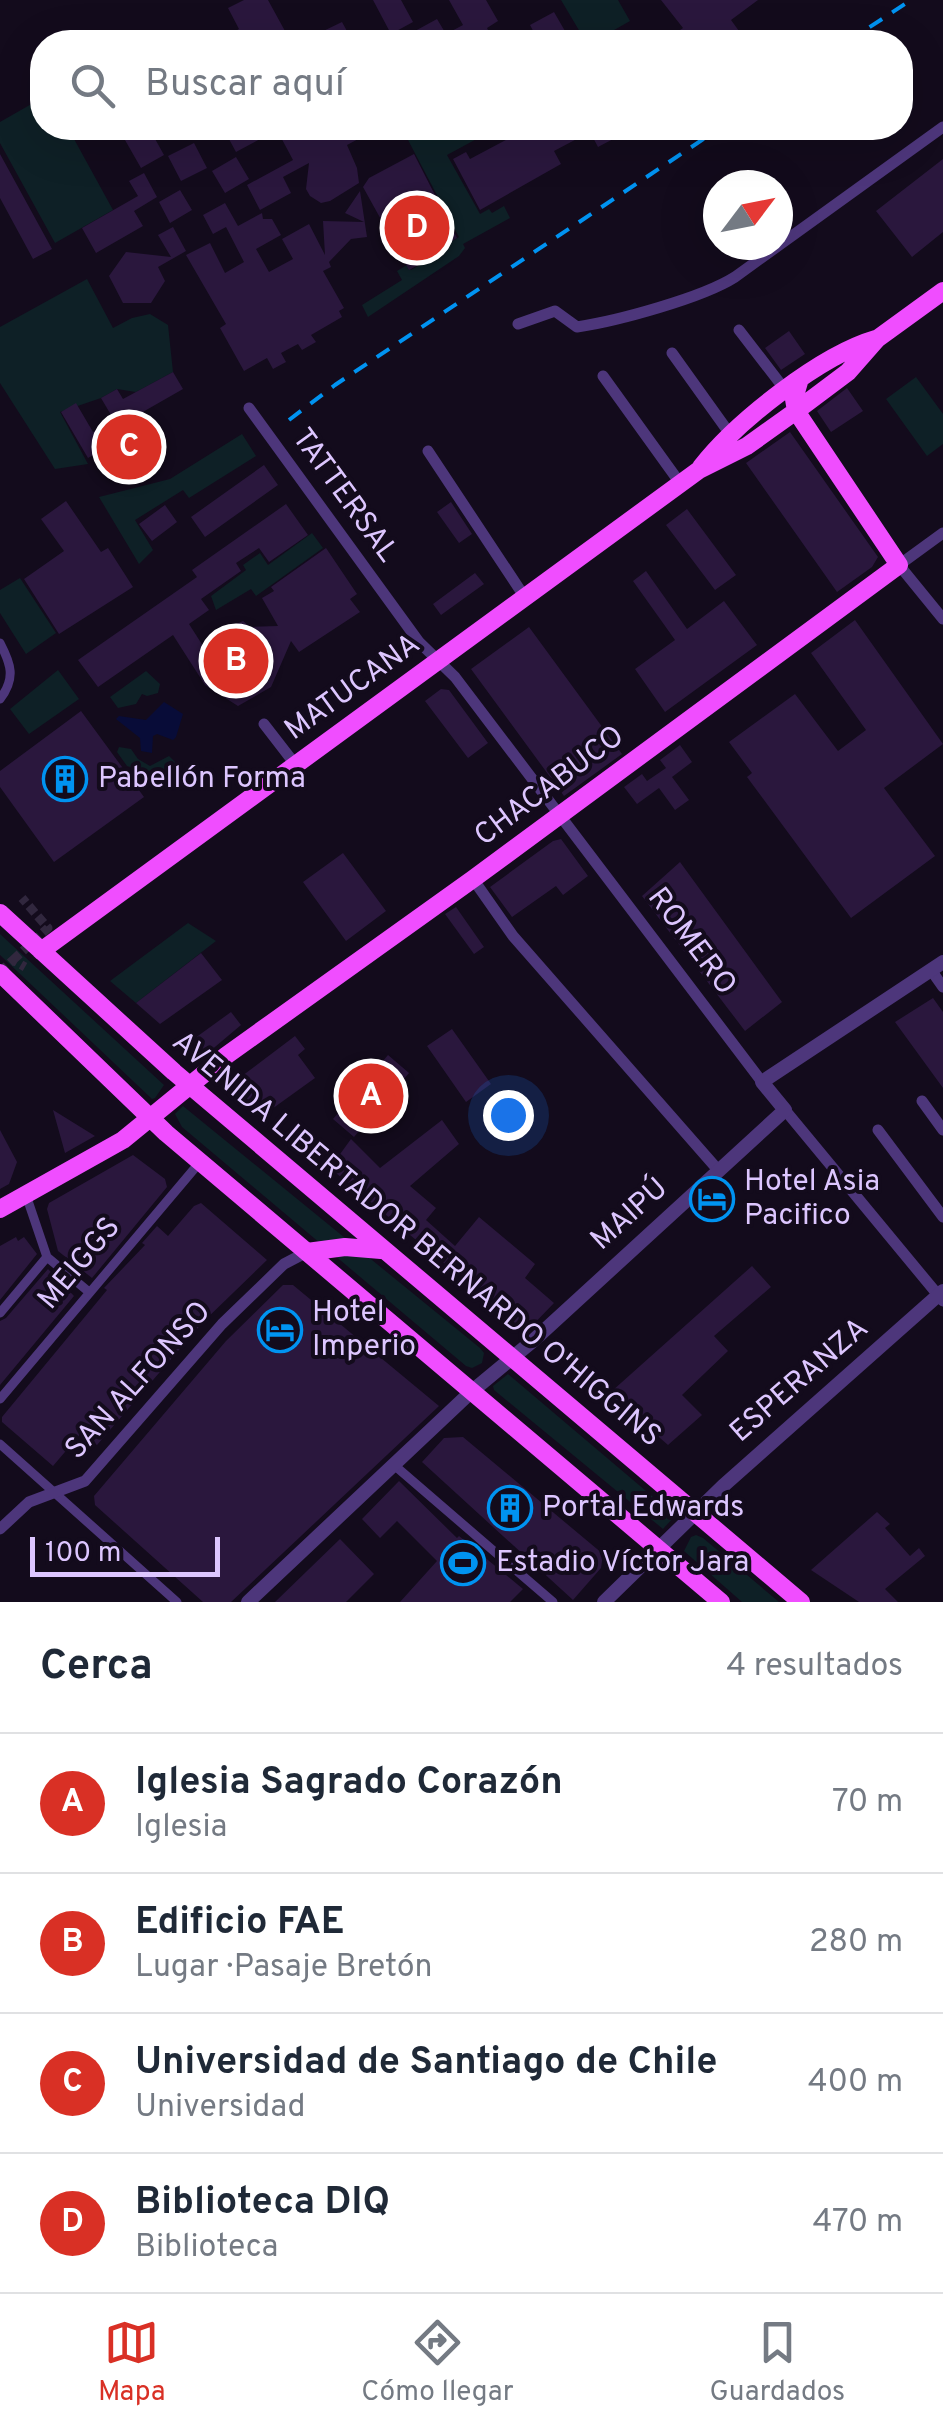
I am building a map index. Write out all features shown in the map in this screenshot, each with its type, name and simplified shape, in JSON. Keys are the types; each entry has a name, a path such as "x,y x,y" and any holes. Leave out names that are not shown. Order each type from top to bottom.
{"main road":[{"name":"MATUCANA","path":"40,950 680,483 747,446 796,411 848,372 877,339 943,291"},
{"name":"MATUCANA","path":"699,470 730,434 792,386 842,352 877,339"},
{"path":"792,386 796,411 899,565"},
{"name":"CHACABUCO","path":"0,1210 108,1150 152,1119 227,1055 899,565"},
{"name":"AVENIDA LIBERTADOR BERNARDO O'HIGGINS","path":"0,913 191,1086 381,1250 801,1602"},
{"path":"0,973 200,1162 720,1602"},
{"path":"307,1252 345,1247 381,1250"}],"street":[{"path":"518,324 555,311 578,327 599,324 713,289 943,127"},
{"path":"739,330 792,386"},
{"path":"672,353 730,434"},
{"path":"603,376 680,483"},
{"name":"TATTERSAL","path":"249,408 398,614"},
{"path":"428,451 524,596"},
{"name":"CHACABUCO","path":"899,565 943,533"},
{"path":"899,565 943,620"},
{"name":"ROMERO","path":"398,614 455,677 762,1082 941,1296"},
{"path":"0,642 10,662 12,679 0,699"},
{"path":"264,724 295,764"},
{"path":"473,879 513,936 719,1172"},
{"path":"762,1082 937,966 943,986"},
{"path":"922,1101 943,1130"},
{"name":"MAIPÚ","path":"248,1602 471,1392 786,1110"},
{"path":"878,1130 943,1217"},
{"name":"MEIGGS","path":"0,1399 200,1162"},
{"path":"26,1195 47,1257 89,1292"},
{"name":"SAN ALFONSO","path":"0,1529 28,1502 86,1481 222,1324 284,1264 307,1252"},
{"path":"0,1313 47,1257"},
{"name":"ESPERANZA","path":"604,1602 695,1513 941,1296"},
{"path":"0,1444 178,1602"},
{"path":"394,1466 553,1602"}],"shaded area":[{"path":"561,0 618,0 630,21 614,30 579,30"},
{"path":"30,105 30,140 75,140 113,210 55,243 0,143 0,122"},
{"path":"408,140 475,140 447,155 480,214 504,206 510,218 463,244 465,248 459,256 368,317 362,305 402,280 397,271 407,265 411,270 459,237"},
{"path":"87,279 113,328 150,314 168,325 173,372 136,392 117,389 60,412 88,464 55,469 0,383 0,327"},
{"path":"916,377 943,414 943,444 927,456 886,399"},
{"path":"242,434 256,456 189,498 183,490 135,520 153,550 139,564 99,497 170,479"},
{"path":"312,533 323,548 256,596 251,589 216,610 211,596 246,570 243,565 260,553 268,565"},
{"path":"20,578 56,633 26,654 0,613 0,590"},
{"path":"58,670 79,699 29,734 10,709"},
{"path":"146,671 160,684 158,693 142,694 136,704 118,708 110,697"},
{"path":"164,702 183,714 176,737 173,740 157,734 153,736 152,753 141,751 140,738 116,719 119,716 146,720"},
{"path":"119,747 131,749 150,766 169,756 177,764 155,782 140,782 136,769 127,766 117,752"},
{"path":"188,923 216,941 136,1003 110,981"},
{"path":"0,934 164,1085 155,1098 0,955"},
{"path":"183,1106 480,1348 484,1353 482,1363 472,1368 466,1366 182,1127 175,1114"},
{"path":"508,1374 672,1513 674,1517 663,1529 494,1390 493,1386"},
{"path":"696,1535 779,1602 742,1602 684,1551"}],"building":[{"path":"244,0 268,0 284,30 237,30 228,8"},
{"path":"373,0 401,0 413,22 389,30"},
{"path":"449,0 486,0 498,21 488,30 454,30 463,25"},
{"path":"661,0 758,0 731,20 738,30 680,30 683,28"},
{"path":"554,12 564,30 533,30 530,25"},
{"path":"437,19 444,30 417,30"},
{"path":"342,22 346,30 325,30"},
{"path":"125,140 156,140 164,155 141,168"},
{"path":"230,140 258,140 236,152"},
{"path":"282,140 356,140 347,145 359,183 321,203 306,189 309,163 283,177 291,193 260,210 247,185 293,160"},
{"path":"506,140 575,140 554,151 561,164 480,210 453,159 466,152 470,159"},
{"path":"194,143 207,168 181,181 168,156"},
{"path":"0,154 52,249 33,259 0,198"},
{"path":"414,154 457,238 438,249 440,253 409,270 363,187 369,178"},
{"path":"236,157 249,179 225,193 212,171"},
{"path":"943,159 943,232 912,257 876,211"},
{"path":"144,173 157,197 134,211 143,226 96,253 82,228 138,196 129,181"},
{"path":"180,190 192,210 170,223 159,202"},
{"path":"360,191 367,237 351,239 329,262 331,267 323,271 344,308 339,311 342,317 311,335 316,342 302,350 298,344 281,353 286,362 273,369 267,358 244,371 220,328 226,324 186,255 210,243 225,273 244,262 226,227 213,234 203,215 225,203 238,226 262,213 263,219 272,219 281,235 256,249 269,272 293,259 282,239 309,224 325,255 323,221 364,222 345,213"},
{"path":"173,227 186,251 158,267 165,281 151,303 123,303 109,276 126,252 171,257 158,235"},
{"path":"789,331 805,354 781,370 765,348"},
{"path":"173,372 183,389 134,417 144,435 127,445 123,438 88,458 61,412 76,403 93,432 114,420 101,398 117,389 123,399"},
{"path":"847,388 863,411 831,432 817,411"},
{"path":"790,432 878,557 872,567 837,592 746,463"},
{"path":"264,465 278,485 205,537 191,517"},
{"path":"66,501 101,552 108,548 133,587 59,634 24,579 64,551 41,519"},
{"path":"451,502 472,534 459,543 437,512"},
{"path":"286,504 308,535 269,562 259,548 236,563 241,571 201,599 209,610 189,624 205,649 217,633 243,621 250,627 278,626 262,598 274,591 271,587 326,548 357,594 350,599 360,612 299,652 291,641 271,687 238,706 205,685 173,635 98,687 78,660 197,577 192,570"},
{"path":"165,505 177,522 152,541 139,524"},
{"path":"687,509 736,575 715,590 666,525"},
{"path":"646,571 687,629 724,601 757,645 665,712 635,669 675,640 633,581"},
{"path":"475,573 484,584 441,615 433,604"},
{"path":"855,620 943,744 884,788 935,856 851,918 747,777 752,773 729,742 795,694 838,751 866,730 811,653"},
{"path":"529,627 622,754 564,796 471,669"},
{"path":"441,689 449,690 488,743 468,758 425,701"},
{"name":"Pabellón Forma","path":"81,711 144,797 54,862 0,787 0,771"},
{"path":"680,745 692,762 672,777 689,800 675,810 659,788 637,804 624,787 642,774 647,781 666,768 660,760"},
{"path":"561,839 588,876 563,895 556,886 512,917 490,887"},
{"path":"343,853 386,911 346,941 303,882"},
{"path":"680,862 782,1002 745,1031 642,896"},
{"path":"456,907 484,947 474,954 445,914"},
{"path":"201,953 222,980 160,1024 136,1003"},
{"path":"933,998 943,1012 943,1088 895,1022"},
{"path":"231,1012 241,1025 209,1052 194,1055 184,1046"},
{"path":"452,1029 491,1084 466,1102 427,1046"},
{"path":"295,1036 305,1049 298,1055 315,1078 265,1114 230,1085"},
{"path":"388,1055 409,1073 354,1137 333,1119"},
{"path":"53,1110 95,1136 65,1153"},
{"path":"442,1120 459,1144 410,1186 436,1208 426,1220 455,1246 479,1217 535,1264 525,1278 554,1303 526,1332 330,1168 351,1139 380,1168"},
{"path":"0,1130 17,1162 9,1184 0,1189"},
{"path":"133,1155 165,1179 167,1187 92,1278 58,1251 47,1209 49,1203"},
{"path":"201,1203 267,1260 203,1322 97,1445 82,1432 53,1466 2,1422 2,1417 157,1226 168,1236"},
{"path":"16,1237 18,1241 24,1237 37,1254 0,1300 0,1246"},
{"path":"752,1266 771,1287 714,1336 728,1351 682,1395 702,1415 668,1445 644,1424 639,1430 603,1399"},
{"path":"48,1269 74,1296 0,1385 0,1321"},
{"path":"283,1285 293,1285 439,1406 231,1602 203,1602 95,1505 94,1496 226,1341"},
{"name":"Portal Edwards","path":"463,1437 603,1554 601,1568 573,1600 422,1462 444,1438"},
{"path":"399,1481 457,1538 523,1589 510,1602 400,1602 437,1561 397,1521 380,1538 362,1519"},
{"path":"877,1512 890,1524 885,1528 910,1556 919,1548 925,1556 885,1589 898,1602 859,1602 811,1570"},
{"path":"340,1539 374,1574 346,1602 275,1602"}],"tunnel":[{"path":"13,960 48,928 22,898"},
{"path":"0,972 13,960 25,967"}],"railway":[{"path":"865,30 911,0"},
{"path":"289,420 335,385 702,140"}],"place":[{"name":"Biblioteca DIQ","path":"417,228"},
{"name":"Universidad de Santiago de Chile","path":"129,447"},
{"name":"Edificio FAE","path":"236,661"},
{"name":"Pabellón Forma","path":"65,779"},
{"name":"Iglesia Sagrado Corazón","path":"371,1096"},
{"name":"Hotel Asia Pacifico","path":"712,1199"},
{"name":"Hotel Imperio","path":"280,1330"},
{"name":"Portal Edwards","path":"510,1508"},
{"name":"Estadio Víctor Jara","path":"463,1563"}]}
